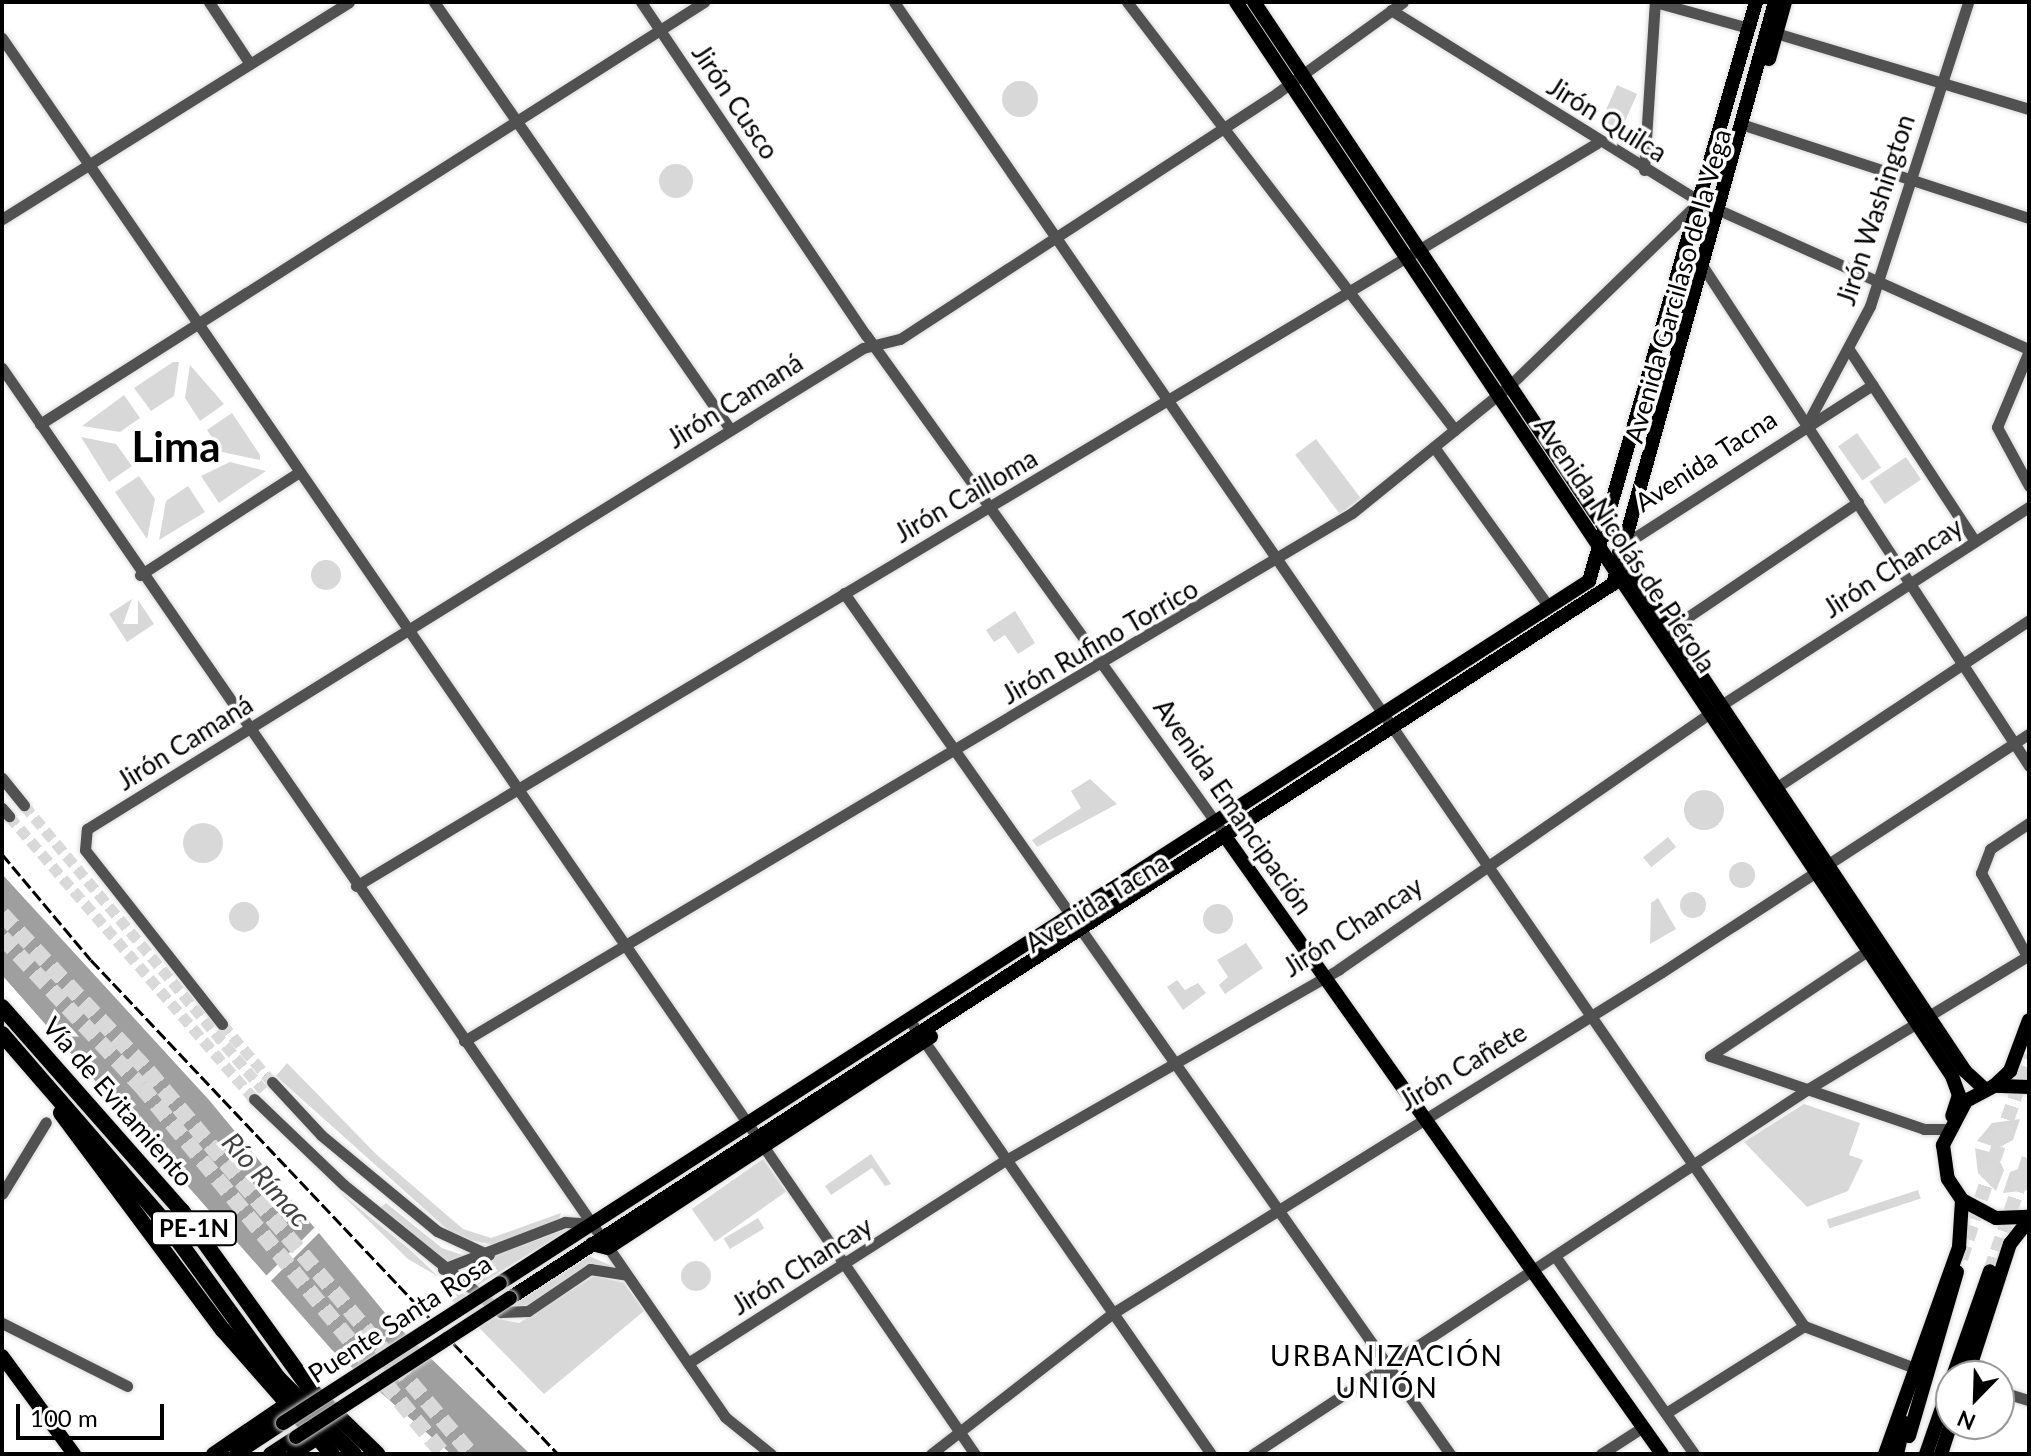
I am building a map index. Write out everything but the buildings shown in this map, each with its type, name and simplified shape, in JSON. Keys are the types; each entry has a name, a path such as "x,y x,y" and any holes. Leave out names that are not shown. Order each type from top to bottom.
{"highway":[{"name":"Vía de Evitamiento","path":"2,1007 182,1211 306,1385 377,1454"},
{"name":"Vía de Evitamiento","path":"2,1034 164,1221 278,1378 354,1454"},
{"path":"41,1076 285,1405 332,1454"}],"main road":[{"name":"Avenida Nicolás de Piérola","path":"1236,2 1295,77"},
{"name":"Avenida Nicolás de Piérola","path":"1254,2 1295,77 1409,252 1497,397 1708,714 1770,792"},
{"name":"Avenida Garcilaso de la Vega","path":"1601,556 1756,2"},
{"name":"Avenida Garcilaso de la Vega","path":"1772,32 1775,2"},
{"name":"Avenida Garcilaso de la Vega","path":"1619,581 1703,266 1772,32 1785,2"},
{"name":"Avenida Nicolás de Piérola","path":"1409,252 1509,386 1723,704 1770,792 1821,870 1929,1016 1989,1088"},
{"name":"Avenida Garcilaso de la Vega","path":"1623,558 1631,540 1703,266"},
{"name":"Avenida Tacna","path":"591,1224 1067,911 1215,821 1589,581 1601,556"},
{"name":"Avenida Tacna","path":"601,1243 1230,842 1582,610 1619,581"},
{"name":"Avenida Emancipación","path":"1230,842 1662,1454"},
{"name":"Avenida Nicolás de Piérola","path":"1821,870 1866,952 1956,1083 1943,1162 1962,1200"},
{"path":"1950,1122 2010,1071 2029,1020"},
{"path":"1989,1088 2029,1087"},
{"path":"1900,1454 1960,1253 1962,1200 1996,1218 2029,1219"},
{"path":"1959,1360 1996,1270 2029,1219"},
{"name":"Puente Santa Rosa","path":"236,1454 591,1224"},
{"name":"Puente Santa Rosa","path":"270,1454 510,1298 601,1243"},
{"path":"1885,1454 1912,1367 1960,1253"},
{"path":"1965,1360 1996,1270"},
{"path":"1971,1360 1996,1270"},
{"path":"2,1356 74,1454"},
{"path":"213,1454 285,1405"},
{"path":"1926,1454 1935,1428"},
{"path":"293,1454 318,1438"}],"street":[{"path":"209,2 250,64"},
{"path":"2,219 349,2"},
{"path":"434,2 730,429"},
{"name":"Jirón Cusco","path":"641,2 766,187"},
{"path":"40,424 704,2"},
{"path":"894,2 1054,238 1171,400 1278,561 1591,1017 1696,1164 1804,1326 1912,1367"},
{"path":"1127,2 1455,430"},
{"name":"Jirón Camaná","path":"222,1024 85,850 84,832 872,343 900,339 1223,127 1403,2"},
{"path":"1644,170 1655,2 1749,28"},
{"name":"Jirón Washington","path":"1807,424 1850,351 1879,281 1968,2"},
{"name":"Jirón Quilca","path":"1391,10 1597,143 1699,201 2029,350"},
{"path":"1772,32 2029,109"},
{"path":"2,38 195,326 627,942 975,1454"},
{"path":"1745,125 2029,218"},
{"name":"Jirón Cailloma","path":"356,886 1171,400 1409,252 1597,143"},
{"name":"Avenida Emancipación","path":"766,187 872,343 1230,842"},
{"name":"Jirón Rufino Torrico","path":"464,1041 627,942 1278,561 1497,397 1699,201"},
{"path":"1703,266 2029,766"},
{"path":"2029,350 1997,427 2029,486"},
{"path":"1850,351 1975,541"},
{"path":"2,368 140,575 591,1224 601,1243 627,1275 725,1417 771,1454"},
{"name":"Avenida Tacna","path":"1631,540 1872,385"},
{"path":"1434,447 1549,607"},
{"path":"140,575 299,472"},
{"path":"1657,638 1858,502"},
{"name":"Jirón Chancay","path":"688,1363 1006,1160 1176,1058 1324,976 1723,704 2029,507"},
{"path":"844,593 953,752 1176,1058 1450,1454"},
{"path":"1770,792 2029,620"},
{"name":"Jirón Cañete","path":"931,1454 1113,1313 1425,1116 1591,1017 2029,734"},
{"path":"2,778 24,805"},
{"path":"1253,1454 1808,1089 2028,955 1981,873 1990,849 2029,823"},
{"path":"1866,952 1710,1056 1924,1129 1950,1122"},
{"path":"908,1018 1211,1454"},
{"path":"272,1082 303,1117 453,1244 489,1255"},
{"path":"254,1099 370,1207 443,1269 515,1315 590,1269 627,1275"},
{"path":"280,1125 284,1117 303,1117"},
{"path":"3,1192 46,1122"},
{"path":"370,1207 382,1202 386,1190"},
{"path":"443,1269 489,1255 565,1222 591,1224"},
{"path":"1555,1256 1694,1454"},
{"path":"2,1323 127,1386"},
{"path":"1666,1413 1804,1326"},
{"path":"1601,1454 1643,1427"}],"shaded area":[{"path":"1020,81 1033,86 1038,99 1033,112 1020,117 1007,112 1002,99 1007,86"},
{"path":"1617,85 1637,94 1621,130 1601,121"},
{"path":"676,164 688,169 693,181 688,193 676,198 664,193 659,181 664,169"},
{"path":"173,362 179,362 174,396 151,411 134,388"},
{"path":"190,365 224,404 200,421 185,398"},
{"path":"124,395 140,418 120,432 82,426"},
{"path":"232,413 260,455 260,460 222,452 207,430"},
{"path":"1857,433 1881,467 1862,481 1838,446"},
{"path":"81,437 116,444 132,466 109,482"},
{"path":"1316,439 1361,498 1340,514 1295,455"},
{"path":"1906,457 1921,479 1885,504 1870,482"},
{"path":"230,462 266,471 219,503 201,476"},
{"path":"139,476 155,499 147,539 115,492"},
{"path":"188,486 205,512 159,540 166,501"},
{"path":"326,560 336,565 341,575 336,585 326,590 316,585 311,575 316,565"},
{"path":"132,599 123,624 138,624 138,600 154,624 127,642 109,614"},
{"path":"1015,611 1035,643 1018,654 1005,635 994,642 986,630"},
{"path":"1090,779 1117,804 1037,847 1032,840 1081,808 1071,791"},
{"path":"1704,790 1718,796 1724,810 1718,824 1704,830 1690,824 1684,810 1690,796"},
{"path":"203,823 217,829 223,843 217,857 203,863 189,857 183,843 189,829"},
{"path":"1668,837 1676,847 1651,867 1643,857"},
{"path":"1742,862 1751,866 1755,875 1751,884 1742,888 1733,884 1729,875 1733,866"},
{"path":"1693,892 1702,896 1706,905 1702,914 1693,918 1684,914 1680,905 1684,896"},
{"path":"1658,898 1676,929 1650,944 1651,903"},
{"path":"244,902 250,903 258,911 258,923 250,931 244,932 238,931 230,923 229,917 230,911 238,903"},
{"path":"1218,904 1224,905 1232,913 1232,925 1224,933 1218,934 1212,933 1204,925 1203,919 1204,913 1212,905"},
{"path":"1246,943 1263,968 1225,994 1219,985 1228,977 1217,960"},
{"path":"1177,980 1185,990 1198,983 1206,993 1183,1010 1167,987"},
{"path":"287,1063 377,1155 463,1229 491,1238 561,1213 559,1219 496,1245 457,1238 276,1076"},
{"path":"1804,1104 1860,1123 1849,1155 1863,1160 1848,1191 1807,1207 1744,1142"},
{"path":"2020,1119 2013,1140 1998,1148 1977,1141 1992,1123"},
{"path":"1975,1148 1996,1154 2004,1170 1996,1191 1978,1173"},
{"path":"871,1154 891,1184 885,1186 872,1168 831,1195 825,1186"},
{"path":"763,1159 786,1192 715,1242 692,1209"},
{"path":"2029,1165 2029,1190 2003,1193 2010,1172"},
{"path":"1918,1190 1921,1199 1829,1228 1827,1220"},
{"path":"338,1191 409,1249 439,1277 408,1259"},
{"path":"386,1203 442,1248 468,1257 448,1264 380,1208"},
{"path":"758,1218 764,1228 730,1249 724,1239"},
{"path":"573,1227 475,1287 466,1278 470,1264"},
{"path":"589,1256 616,1268 588,1265 531,1304 507,1308"},
{"path":"696,1261 702,1262 710,1270 710,1282 702,1290 696,1291 690,1290 682,1282 681,1276 682,1270 690,1262"},
{"path":"594,1276 624,1283 644,1311 544,1394 440,1288 446,1281 498,1319 519,1323"}],"water":[{"name":"Río Rímac","path":"2,874 209,1100 390,1319 530,1454 451,1454 332,1350 2,975"}],"pier":[{"path":"317,1225 322,1230 270,1282 265,1277"}],"tunnel":[{"path":"24,805 263,1090"},
{"path":"9,816 254,1099"},
{"path":"2,914 148,1071 471,1454"},
{"path":"2,937 141,1086 443,1454"},
{"path":"222,1024 272,1082"},
{"path":"1961,1259 2029,1055"},
{"path":"1990,1271 2029,1157"}],"railway":[{"path":"2,854 91,960 558,1454"}],"district":[{"name":"Lima","path":"176,446"},
{"name":"URBANIZACIÓN UNIÓN","path":"1387,1371"}]}
